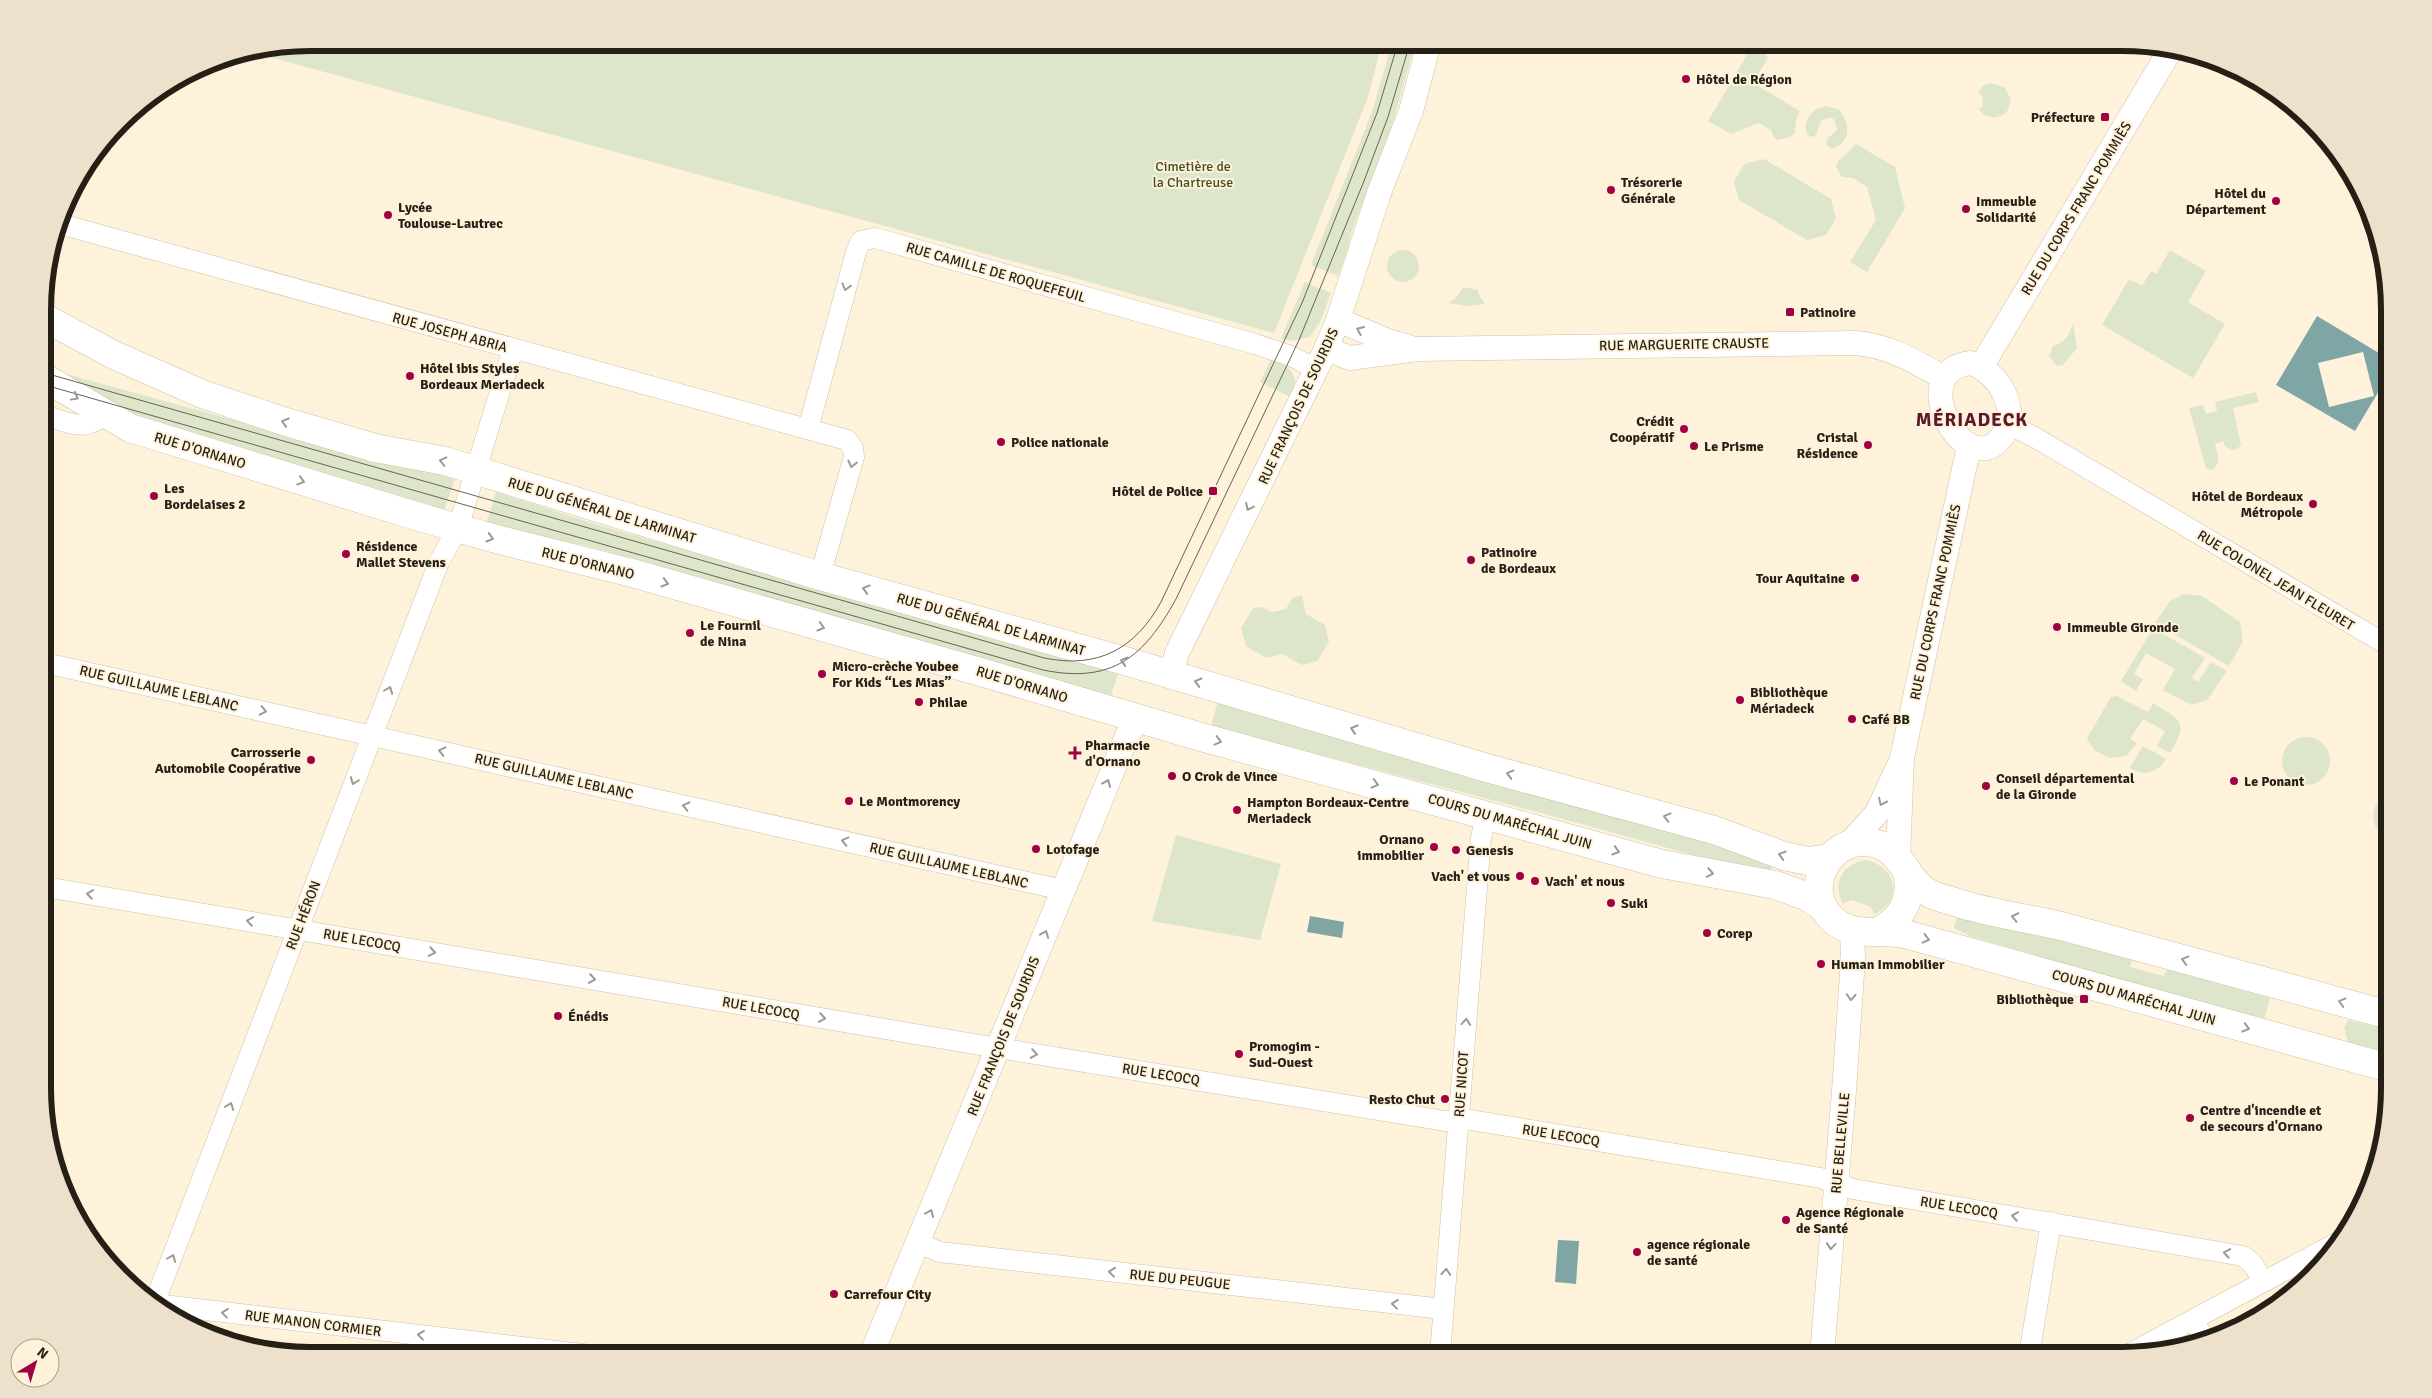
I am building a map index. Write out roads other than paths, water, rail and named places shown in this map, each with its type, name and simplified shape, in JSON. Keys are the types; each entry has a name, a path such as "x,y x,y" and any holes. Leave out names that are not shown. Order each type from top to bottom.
{"main road":[{"name":"RUE DU GÉNÉRAL DE LARMINAT","path":"51,321 114,355 202,394 284,421 375,448 445,461 820,576 1171,674"},
{"path":"51,382 106,415"},
{"name":"RUE D'ORNANO","path":"106,415 130,428 458,528 632,573 1138,718"},
{"path":"1171,674 1487,768 1714,830 1784,856 1808,861 1863,842 1877,844 1890,849 1925,891 1953,902 2063,927 2381,1013"},
{"name":"COURS DU MARÉCHAL JUIN","path":"1138,718 1662,864 1775,885 1806,896 1824,908 1835,922 1852,931 1906,934 2381,1066"},
{"path":"1824,908 1819,895 1819,881 1823,869 1839,851"},
{"path":"1879,931 1891,924 1907,904 1910,886 1902,863"}],"street":[{"name":"RUE FRANÇOIS DE SOURDIS","path":"1171,674 1178,653 1321,359 1338,320 1379,193 1411,111 1426,51"},
{"name":"RUE DU CORPS FRANC POMMIÈS","path":"1981,366 2167,55"},
{"name":"RUE JOSEPH ABRIA","path":"66,226 847,440 853,448 854,457 820,576"},
{"name":"RUE CAMILLE DE ROQUEFEUIL","path":"808,429 856,252 861,241 875,238 1236,338 1292,356 1321,359"},
{"name":"RUE MARGUERITE CRAUSTE","path":"1338,320 1388,341 1417,349"},
{"name":"RUE MARGUERITE CRAUSTE","path":"1321,359 1350,358 1417,349 1857,342 1878,345 1895,351 1944,378"},
{"path":"476,471 513,349"},
{"path":"1972,363 1981,366 1994,376 2001,389 2009,413 2008,424 2002,437 1993,446 1982,449 1969,446 1960,439 1948,421 1941,389 1944,378 1960,364 1972,363"},
{"path":"51,418 77,425 91,425 106,415"},
{"name":"RUE COLONEL JEAN FLEURET","path":"2008,424 2044,443 2381,641"},
{"name":"RUE DU CORPS FRANC POMMIÈS","path":"1902,863 1902,758 1969,446"},
{"name":"RUE HÉRON","path":"157,1296 439,562 458,528 476,471"},
{"name":"RUE GUILLAUME LEBLANC","path":"51,664 1063,890"},
{"name":"RUE FRANÇOIS DE SOURDIS","path":"874,1347 1127,736 1138,718"},
{"name":"RUE DU CORPS FRANC POMMIÈS","path":"1839,851 1877,813 1902,758"},
{"name":"RUE NICOT","path":"1441,1347 1481,837 1487,814"},
{"name":"RUE LECOCQ","path":"51,888 999,1048 1458,1121 1471,1120 1821,1178 1853,1189 2243,1256 2252,1263 2263,1281"},
{"name":"RUE BELLEVILLE","path":"1823,1347 1854,959 1852,931"},
{"path":"2030,1347 2051,1222"},
{"name":"RUE DU PEUGUE","path":"918,1243 940,1252 1443,1309"},
{"path":"2145,1346 2263,1281 2320,1253"},
{"name":"RUE MANON CORMIER","path":"171,1306 522,1347"},
{"path":"2194,1320 2202,1334"}],"water":[{"path":"2317,316 2381,354 2381,387 2355,431 2276,385","holes":["2363,352 2374,396 2329,407 2318,363"]},
{"path":"1310,916 1344,922 1342,938 1307,932"},
{"path":"1558,1240 1579,1241 1576,1284 1555,1282"}],"tram line":[{"path":"51,375 1044,658 1063,661 1098,658 1113,652 1127,643 1151,618 1161,602 1302,303 1377,113 1396,51"},
{"path":"51,387 1043,670 1088,673 1107,669 1123,662 1138,651 1151,637 1176,599 1299,340 1364,181 1388,117 1408,51"}],"place":[{"name":"Hôtel de Région","path":"1686,79"},
{"name":"Préfecture","path":"2105,117"},
{"name":"Trésorerie Générale","path":"1611,190"},
{"name":"Hôtel du Département","path":"2276,201"},
{"name":"Immeuble Solidarité","path":"1966,209"},
{"name":"Lycée Toulouse-Lautrec","path":"388,215"},
{"name":"Patinoire","path":"1790,312"},
{"name":"Hôtel ibis Styles Bordeaux Meriadeck","path":"410,376"},
{"name":"Crédit Coopératif","path":"1684,429"},
{"name":"Police nationale","path":"1001,442"},
{"name":"Cristal Résidence","path":"1868,445"},
{"name":"Le Prisme","path":"1694,446"},
{"name":"Hôtel de Police","path":"1213,491"},
{"name":"Les Bordelaises 2","path":"154,496"},
{"name":"Hôtel de Bordeaux Métropole","path":"2313,504"},
{"name":"Résidence Mallet Stevens","path":"346,554"},
{"name":"Patinoire de Bordeaux","path":"1471,560"},
{"name":"Tour Aquitaine","path":"1855,578"},
{"name":"Immeuble Gironde","path":"2057,627"},
{"name":"Le Fournil de Nina","path":"690,633"},
{"name":"Micro-crèche Youbee For Kids “Les Mias”","path":"822,674"},
{"name":"Bibliothèque Mériadeck","path":"1740,700"},
{"name":"Philae","path":"919,702"},
{"name":"Café BB","path":"1852,719"},
{"name":"Pharmacie d'Ornano","path":"1075,753"},
{"name":"Carrosserie Automobile Coopérative","path":"311,760"},
{"name":"O Crok de Vince","path":"1172,776"},
{"name":"Le Ponant","path":"2234,781"},
{"name":"Conseil départemental de la Gironde","path":"1986,786"},
{"name":"Le Montmorency","path":"849,801"},
{"name":"Hampton Bordeaux-Centre Meriadeck","path":"1237,810"},
{"name":"Ornano immobilier","path":"1434,847"},
{"name":"Lotofage","path":"1036,849"},
{"name":"Genesis","path":"1456,850"},
{"name":"Vach' et vous","path":"1520,876"},
{"name":"Vach' et nous","path":"1535,881"},
{"name":"Suki","path":"1611,903"},
{"name":"Corep","path":"1707,933"},
{"name":"Human Immobilier","path":"1821,964"},
{"name":"Bibliothèque","path":"2084,999"},
{"name":"Énédis","path":"558,1016"},
{"name":"Promogim - Sud-Ouest","path":"1239,1054"},
{"name":"Resto Chut","path":"1445,1099"},
{"name":"Centre d'incendie et de secours d'Ornano","path":"2190,1118"},
{"name":"Agence Régionale de Santé","path":"1786,1220"},
{"name":"agence régionale de santé","path":"1637,1252"},
{"name":"Carrefour City","path":"834,1294"}],"district":[{"name":"MÉRIADECK","path":"1972,419"}],"park label":[{"name":"Cimetière de la Chartreuse","path":"1193,174"}]}
